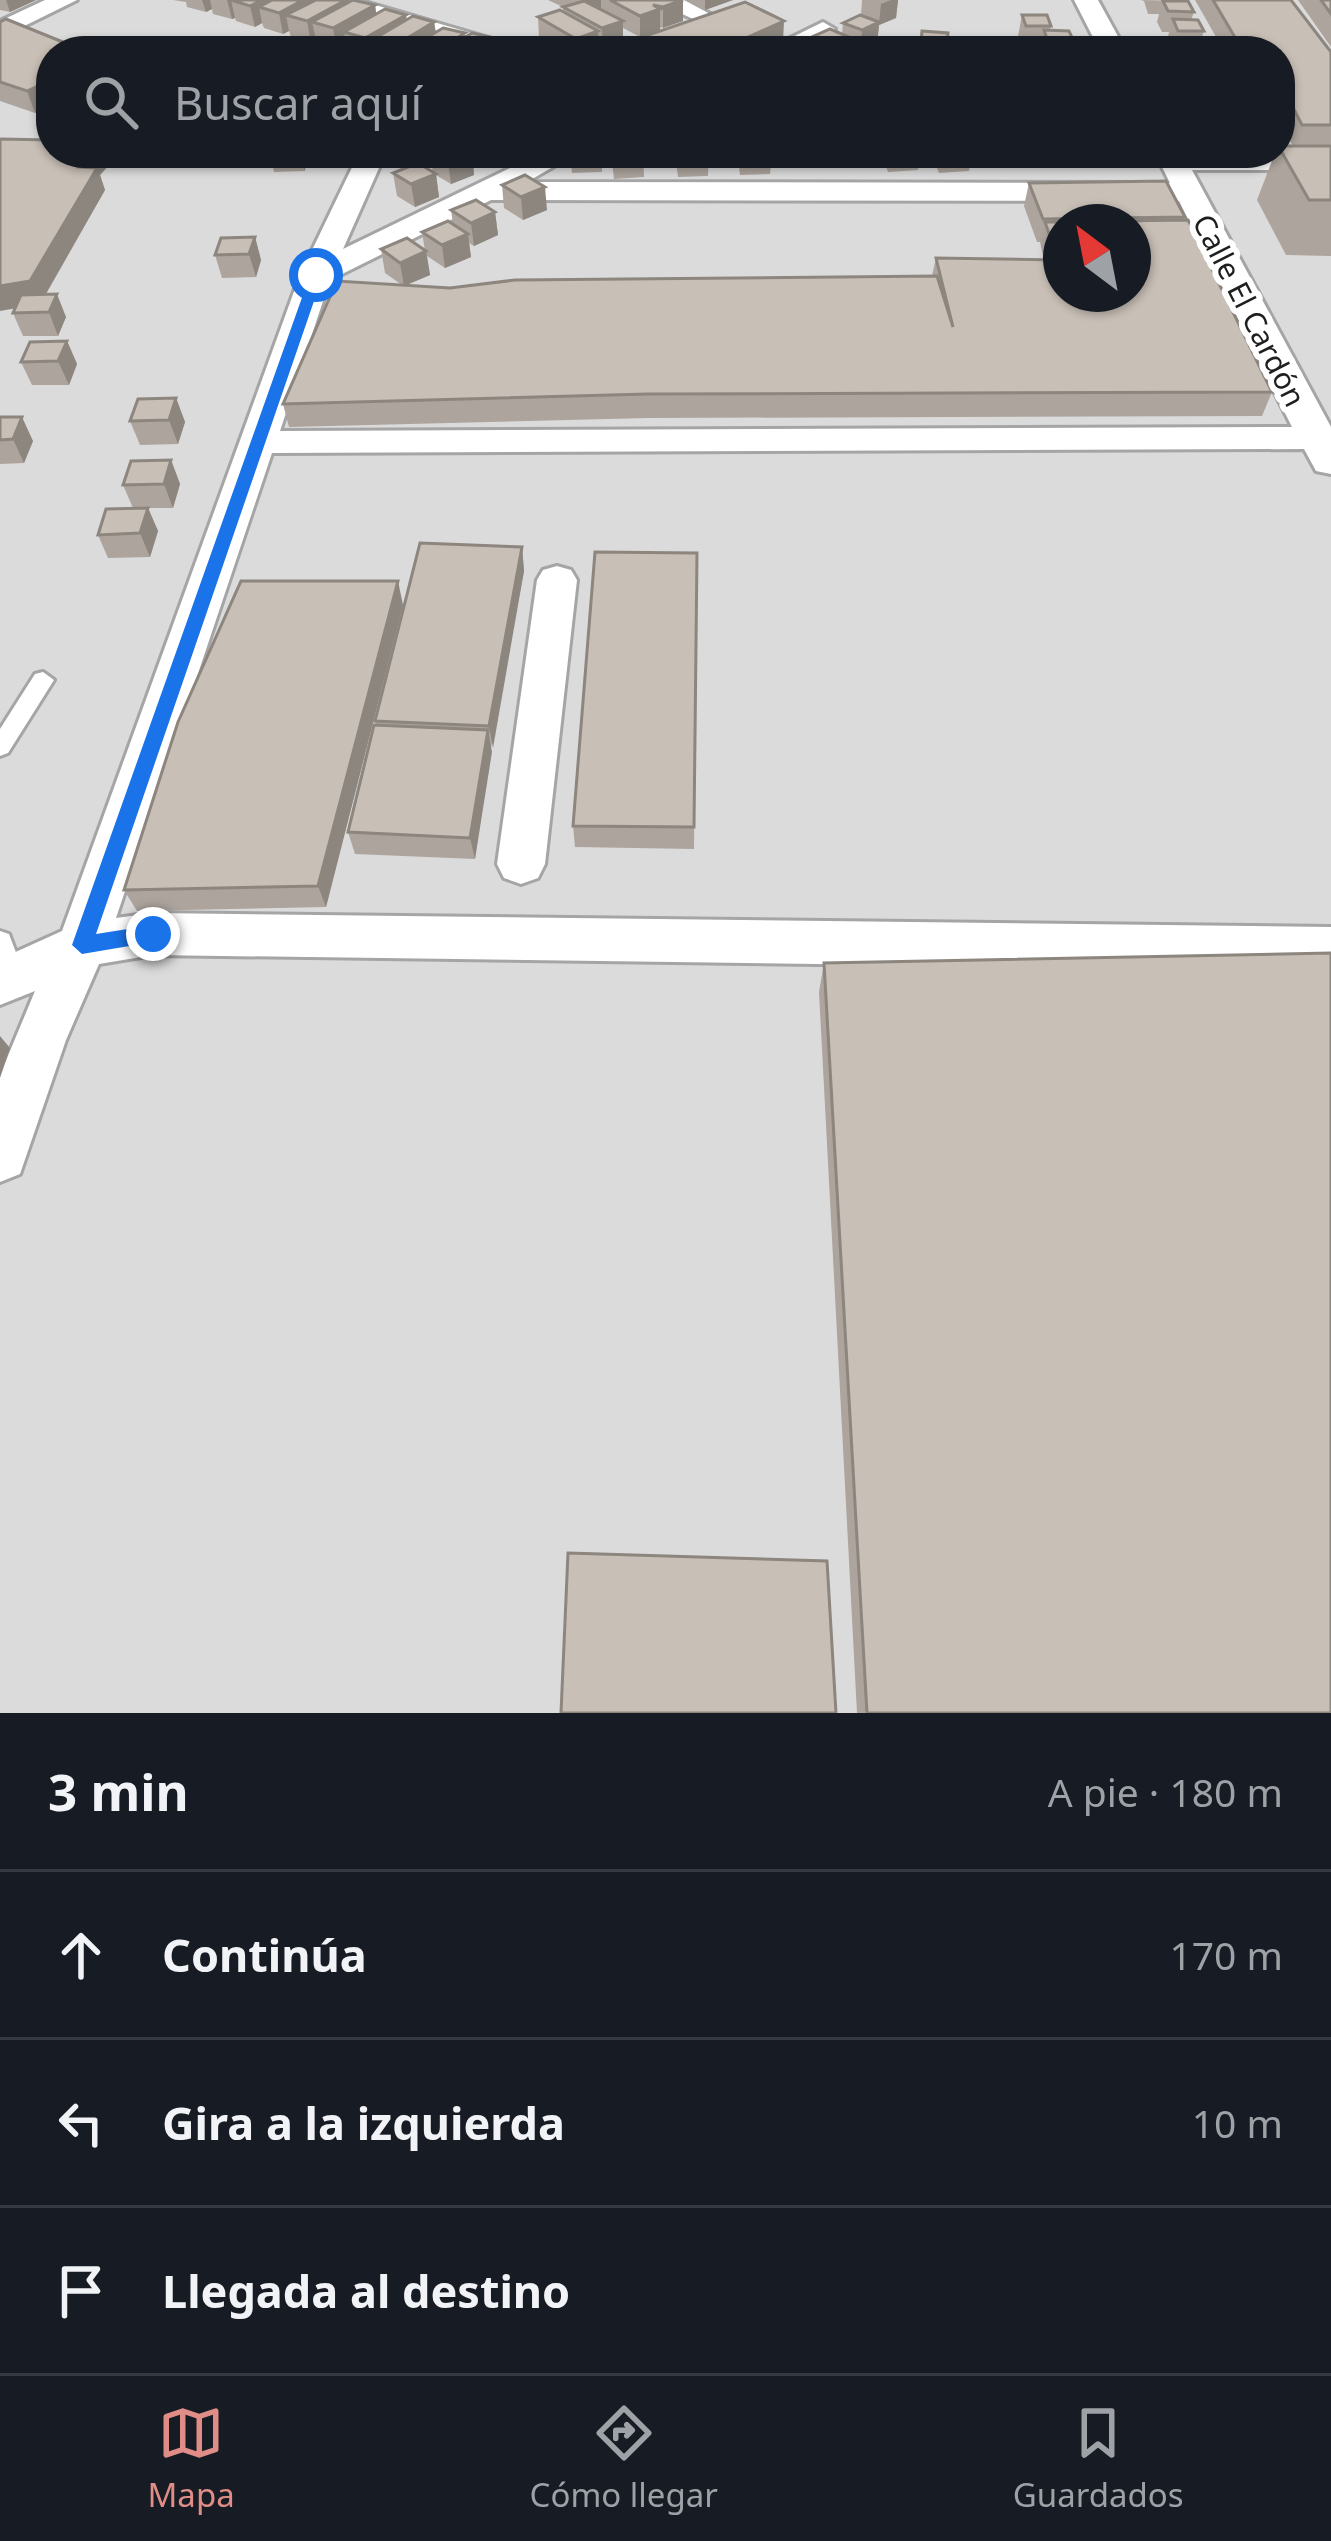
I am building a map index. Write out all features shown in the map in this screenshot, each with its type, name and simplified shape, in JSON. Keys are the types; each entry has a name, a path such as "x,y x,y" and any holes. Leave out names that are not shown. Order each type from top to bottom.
{"street":[{"path":"0,30 65,0"},
{"path":"332,0 376,5 464,36"},
{"path":"660,35 702,17 663,0"},
{"path":"1086,0 1106,36"},
{"path":"808,36 823,29"},
{"path":"1295,160 1331,161"},
{"path":"0,1155 39,1040 82,945 316,275 365,168"},
{"path":"316,275 531,168"},
{"name":"Calle El Cardón","path":"1177,168 1326,447"},
{"path":"482,191 1190,192"},
{"path":"259,442 1326,447"},
{"path":"521,864 556,580"},
{"path":"4,968 82,945 153,934 1331,949"}],"lane":[{"path":"0,747 43,680"}],"shaded area":[{"path":"0,0 1331,0 1331,1713 0,1713"}],"building":[{"path":"231,0 262,0 250,6"},
{"path":"272,0 303,0 279,13 259,7"},
{"path":"316,0 346,0 307,21 286,15"},
{"path":"353,0 375,5 333,28 312,22"},
{"path":"610,0 683,0 663,7 653,5 660,9 640,16"},
{"path":"1213,0 1291,0 1331,52 1331,125 1302,125 1295,112 1295,36 1234,36"},
{"path":"584,1 623,21 602,28 563,7"},
{"path":"1163,1 1188,1 1194,12 1168,11"},
{"path":"745,2 784,21 750,36 645,36"},
{"path":"385,9 406,15 369,36 344,32"},
{"path":"560,10 598,31 571,36 538,17"},
{"path":"860,15 879,22 862,30 843,23"},
{"path":"1022,15 1047,15 1051,26 1026,26"},
{"path":"413,16 434,22 411,36 379,36"},
{"path":"6,19 48,36 36,36 36,87 27,91 0,82 0,22"},
{"path":"1173,19 1198,20 1204,31 1178,31"},
{"path":"443,28 465,33 460,36 429,36"},
{"path":"830,29 847,36 814,36"},
{"path":"1044,30 1069,31 1071,36 1046,36"},
{"path":"922,31 948,33 948,36 922,36"},
{"path":"0,139 36,140 36,168 97,168 30,281 0,286"},
{"path":"1295,146 1331,146 1331,200 1309,200 1291,168 1295,168"},
{"path":"426,168 436,174 411,184 393,173"},
{"path":"525,175 545,187 521,197 502,185"},
{"path":"1166,181 1185,217 1151,217 1151,204 1043,204 1043,219 1029,183"},
{"path":"476,200 495,212 471,223 451,210"},
{"path":"1188,220 1272,392 648,394 283,404 337,281 450,288 515,280 937,276 953,327 936,258 1043,260 1043,312 1151,312 1151,221"},
{"path":"448,221 468,234 442,245 422,232"},
{"path":"255,237 249,254 215,255 221,238"},
{"path":"407,238 426,251 400,263 381,249"},
{"path":"57,294 49,312 13,313 21,295"},
{"path":"67,341 58,361 21,362 30,342"},
{"path":"176,398 169,420 130,421 138,399"},
{"path":"0,417 22,417 13,439 0,440"},
{"path":"171,460 164,484 123,485 131,461"},
{"path":"148,508 140,533 98,535 106,509"},
{"path":"420,543 522,547 489,726 375,721"},
{"path":"595,552 697,553 694,827 573,826"},
{"path":"241,581 398,581 318,886 124,890 178,722"},
{"path":"374,725 488,730 470,838 348,832"},
{"path":"1331,953 1331,1713 867,1713 824,963"},
{"path":"568,1553 827,1561 836,1713 561,1713"}],"route":[{"path":"153,934 82,945 316,275"}]}
